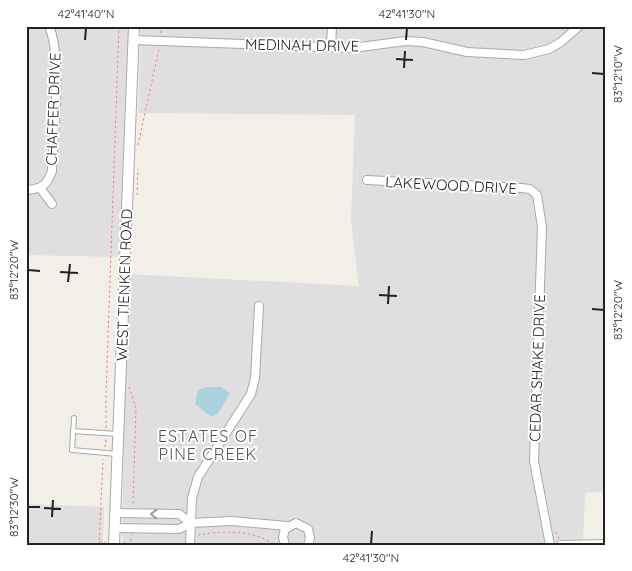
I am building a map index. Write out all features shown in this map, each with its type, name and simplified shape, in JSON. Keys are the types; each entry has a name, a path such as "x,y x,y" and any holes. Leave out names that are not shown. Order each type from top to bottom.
{"street":[{"name":"CHAFFER DRIVE","path":"41,189 49,181 52,171 56,59 54,39 49,26"},
{"name":"WEST TIENKEN ROAD","path":"114,544 134,26"},
{"path":"331,47 332,26"},
{"name":"MEDINAH DRIVE","path":"134,40 331,47 363,47 406,41 429,43 467,52 524,54 549,49 562,42 579,26"},
{"name":"LAKEWOOD DRIVE","path":"367,180 521,188 534,192"},
{"path":"26,190 41,189 52,204"},
{"name":"CEDAR SHAKE DRIVE","path":"534,192 540,202 542,227 534,461 550,545"},
{"path":"190,545 192,498 198,477 251,394 255,378 259,306"},
{"path":"115,513 179,514 190,523"},
{"path":"115,528 133,532 179,529 190,523 232,521 287,526 301,523 308,529 309,541 318,545"},
{"path":"268,525 284,541"},
{"path":"284,541 287,526"},
{"path":"561,545 606,544"}],"lane":[{"path":"74,418 72,450 117,454"},
{"path":"73,431 118,434"}],"path":[{"path":"99,545 106,433 119,26"},
{"path":"138,149 160,41 160,26"},
{"path":"137,196 138,163"},
{"path":"129,386 136,408 132,514"},
{"path":"114,544 131,544 133,532"},
{"path":"190,536 249,534 264,538 274,545"}],"shaded area":[{"path":"26,26 128,26 119,257 26,255"},
{"path":"141,26 606,26 606,491 585,493 583,545 122,545 127,274 359,286 351,221 355,115 138,113"},
{"path":"26,504 104,507 103,545 26,545"}],"water":[{"path":"206,387 221,387 230,393 218,414 211,417 195,404 198,390"}],"district":[{"name":"ESTATES OF PINE CREEK","path":"208,445"}]}
